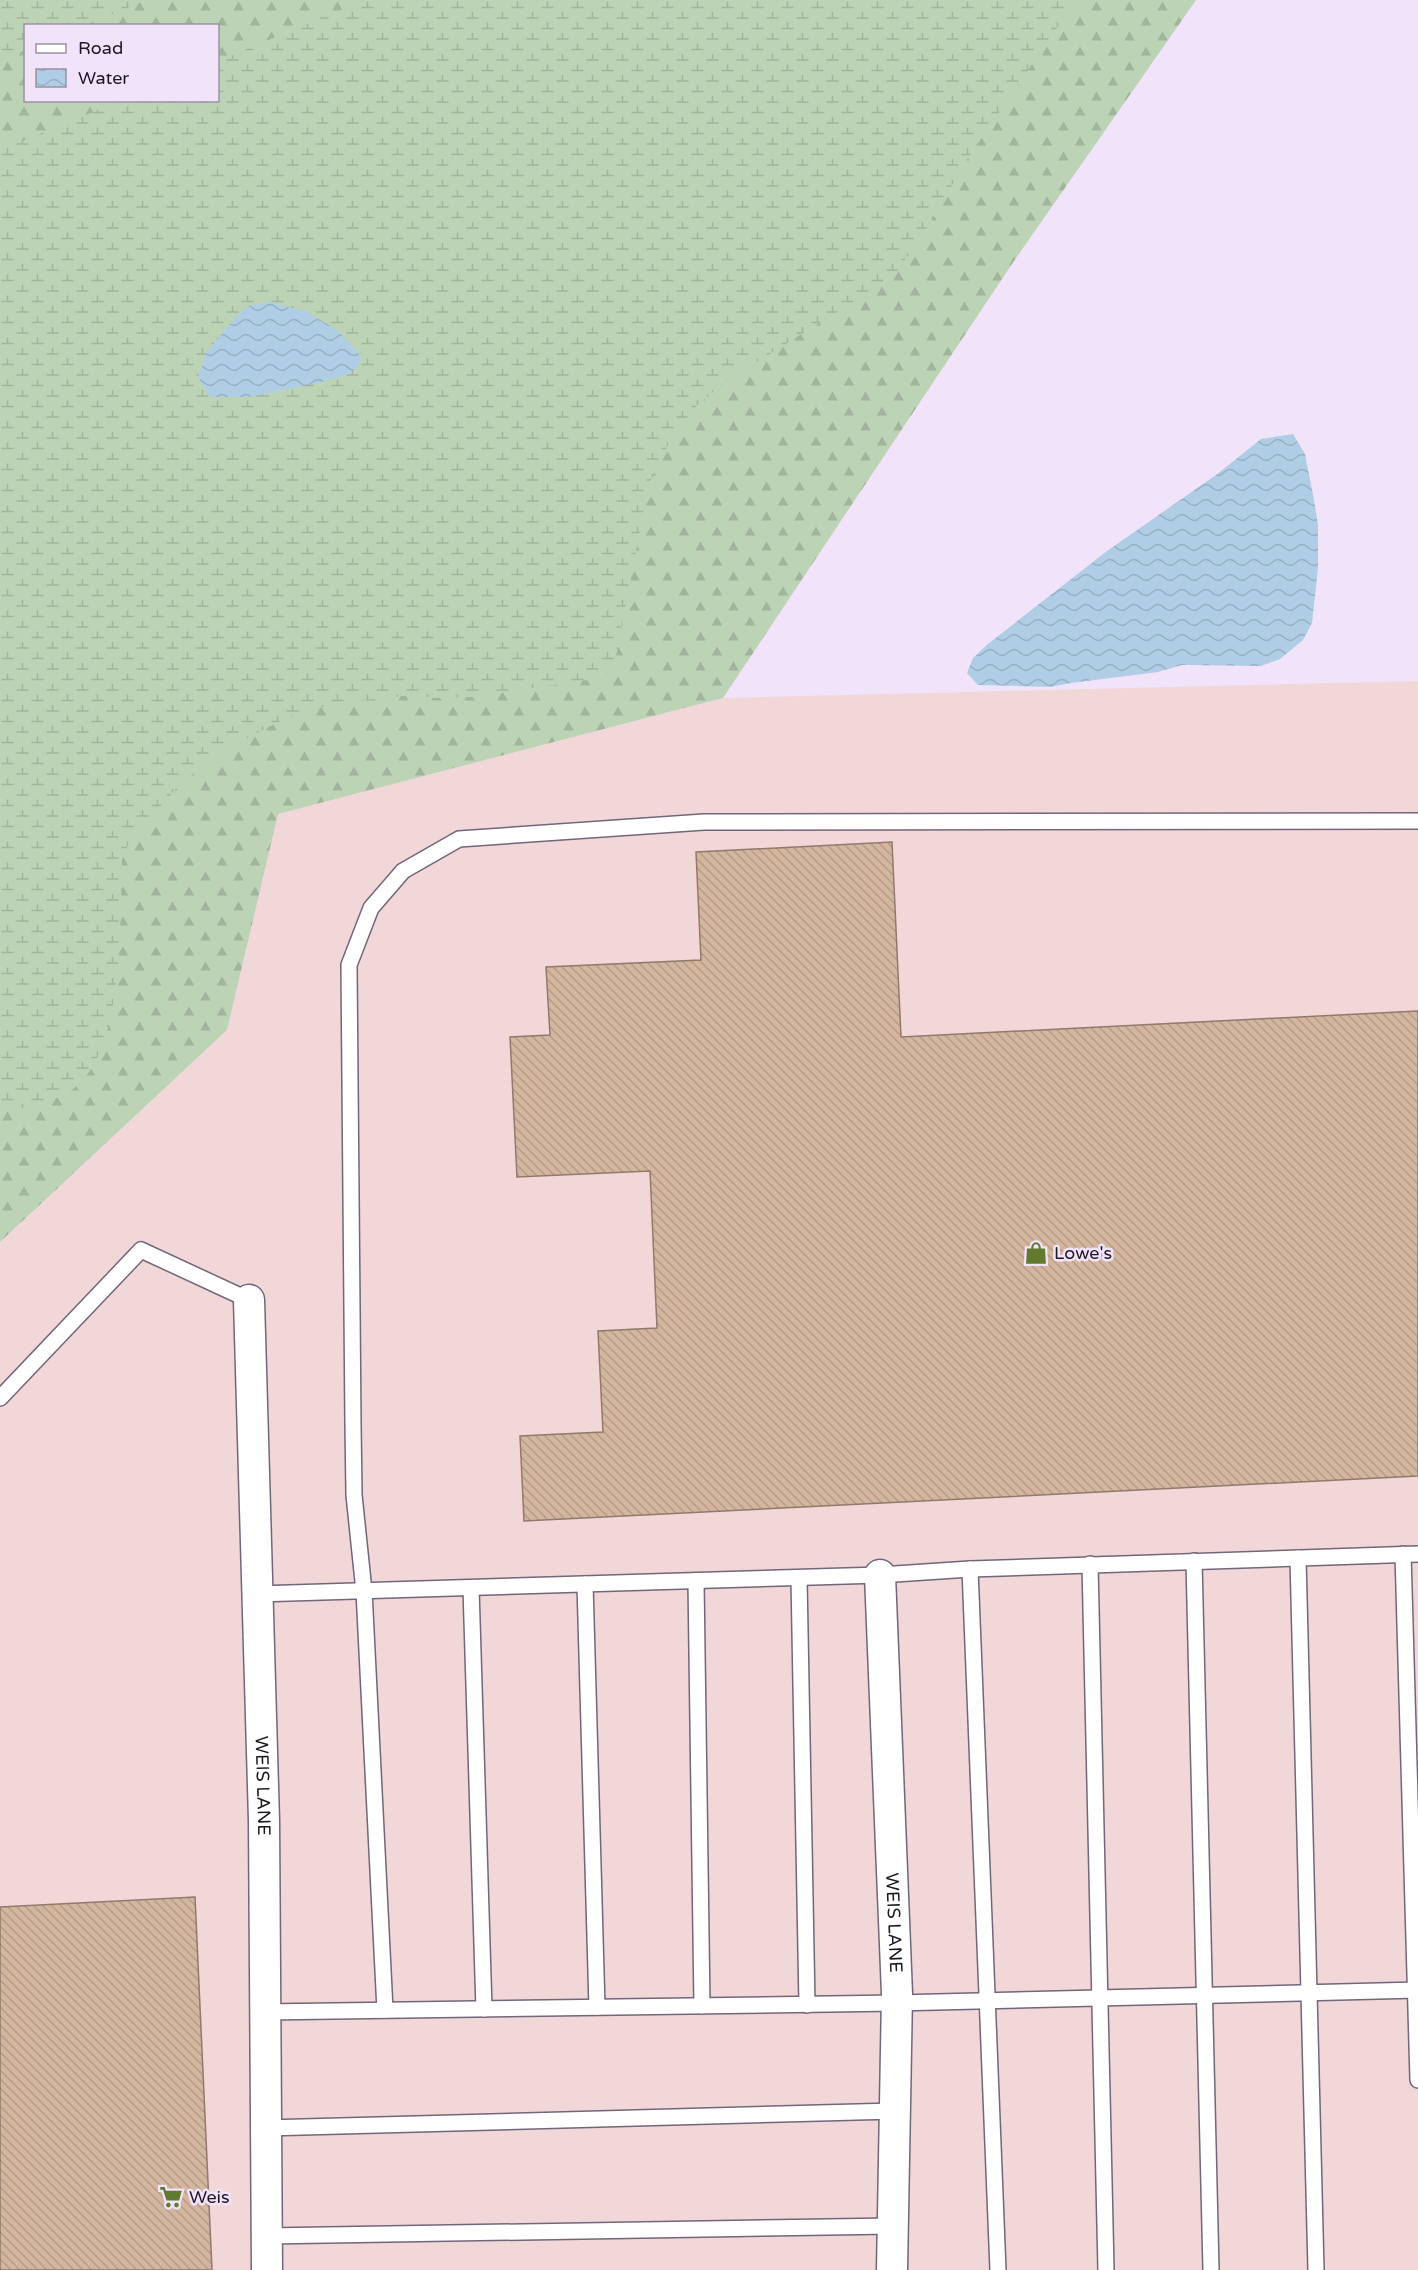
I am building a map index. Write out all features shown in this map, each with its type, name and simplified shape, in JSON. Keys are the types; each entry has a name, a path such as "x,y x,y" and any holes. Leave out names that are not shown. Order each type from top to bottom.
{"street":[{"name":"WEIS LANE","path":"249,1300 264,1821 267,2270"},
{"name":"WEIS LANE","path":"880,1575 896,2003 892,2270"}],"lane":[{"path":"385,2010 364,1591 354,1495 350,965 371,908 403,871 459,839 704,822 1418,821"},
{"path":"0,1398 141,1250 249,1300"},
{"path":"257,1594 799,1578 1090,1564 1410,1554 1418,2080"},
{"path":"1299,1558 1316,2270"},
{"path":"1194,1562 1211,2270"},
{"path":"1090,1564 1106,2270"},
{"path":"970,1569 998,2270"},
{"path":"799,1578 807,2005"},
{"path":"696,1581 702,2006"},
{"path":"585,1584 597,2007"},
{"path":"471,1588 484,2009"},
{"path":"264,2012 807,2005 1417,1990"},
{"path":"265,2128 895,2111"},
{"path":"266,2236 893,2226"}],"shaded area":[{"path":"1418,681 1418,2270 0,2270 0,1242 227,1030 277,814 723,698"}],"green space":[{"path":"0,0 1196,0 1014,261 723,698 278,814 227,1030 0,1242"},
{"path":"0,0 147,0 88,24 24,24 24,50 0,61"},
{"path":"365,0 1076,0 966,161 922,236 897,271 853,302 760,360 744,366 693,409 668,445 649,484 613,672 594,679 472,697 433,698 412,695 335,704 294,714 220,752 178,786 128,845 122,860 117,977 105,1037 95,1062 81,1082 64,1095 32,1106 0,1111 0,150 118,102 219,102 219,61"}],"water":[{"path":"268,302 305,311 337,330 362,357 357,368 346,375 322,382 249,397 210,397 198,377 206,353 248,306"},
{"path":"1293,434 1305,454 1314,500 1318,525 1318,568 1312,623 1303,640 1280,659 1261,666 1182,665 1158,672 1050,687 978,685 967,673 973,658 988,644 1107,551 1216,475 1261,439"}],"building":[{"name":"Lowe's","path":"892,842 901,1037 1418,1011 1418,1476 524,1521 520,1436 603,1432 598,1331 657,1328 650,1171 517,1177 510,1037 550,1035 546,967 701,960 696,852"},
{"path":"195,1897 212,2270 0,2270 0,1907"}],"place":[{"name":"Lowe's","path":"1036,1253"},
{"name":"Weis","path":"171,2197"}]}
